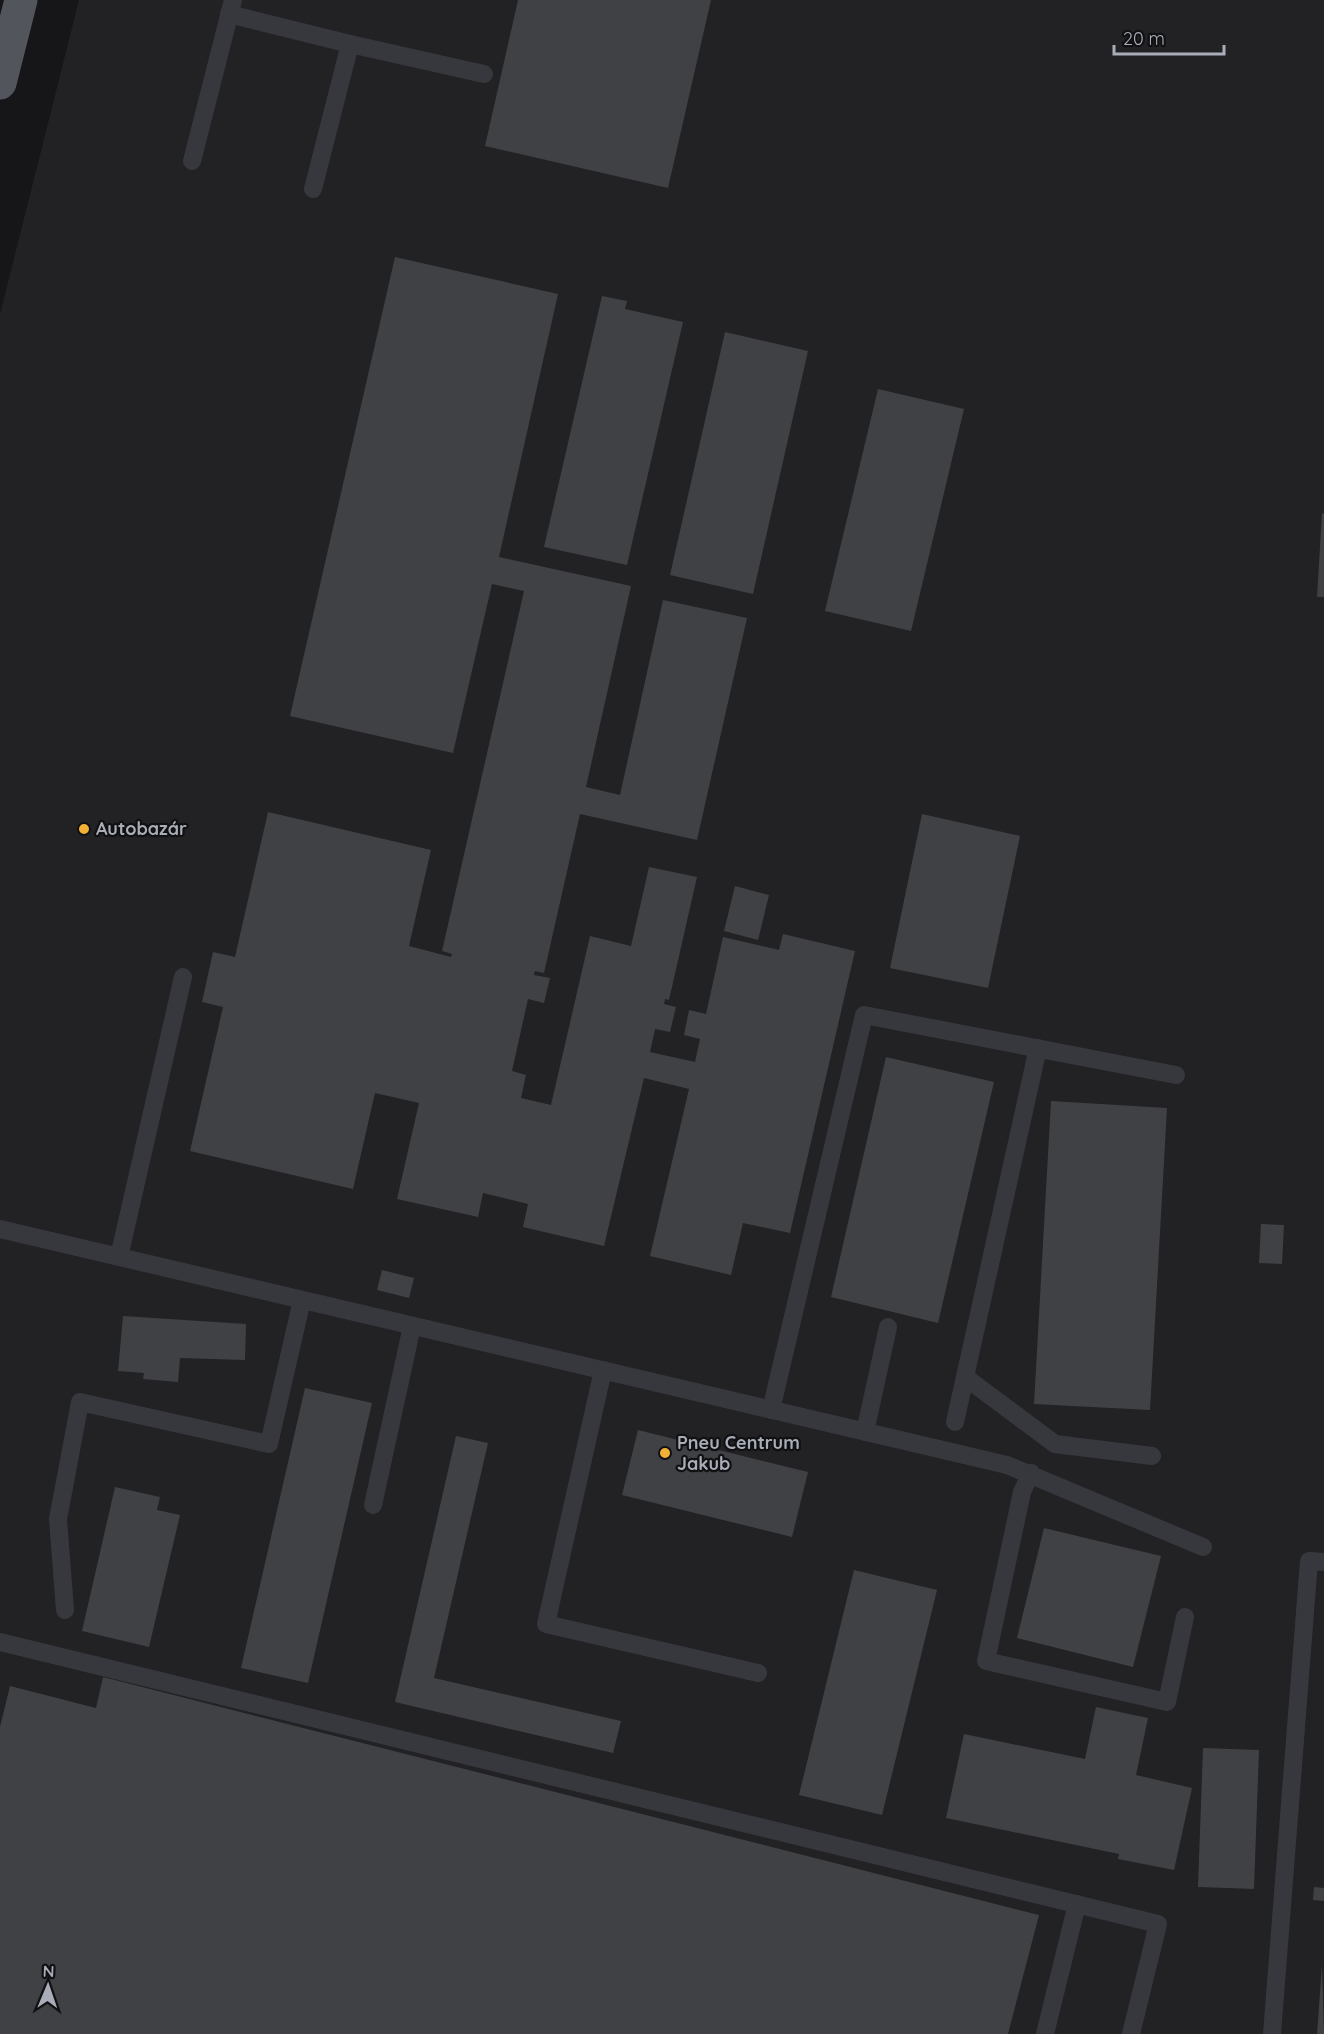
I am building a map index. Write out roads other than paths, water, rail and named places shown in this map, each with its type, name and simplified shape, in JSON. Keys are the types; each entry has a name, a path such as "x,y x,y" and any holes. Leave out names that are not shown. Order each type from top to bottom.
{"main road":[{"path":"0,83 21,0"}],"lane":[{"path":"192,161 231,7 350,44 484,74"},
{"path":"313,189 350,44"},
{"path":"119,1257 183,977"},
{"path":"771,1410 864,1014 1176,1075"},
{"path":"955,1422 1038,1048"},
{"path":"0,1229 1007,1465 1031,1473 1203,1547"},
{"path":"65,1610 58,1519 80,1402 269,1444 302,1300"},
{"path":"373,1505 412,1326"},
{"path":"865,1432 888,1327"},
{"path":"603,1370 546,1624 758,1673"},
{"path":"965,1377 1055,1444 1152,1456"},
{"path":"1031,1473 1022,1492 986,1660 1167,1702 1185,1617"},
{"path":"1272,2034 1309,1561 1324,1562"},
{"path":"0,1642 1158,1924 1131,2034"},
{"path":"1045,2034 1077,1904"}],"place":[{"name":"Autobazár","path":"84,829"},
{"name":"Pneu Centrum Jakub","path":"665,1453"}]}
